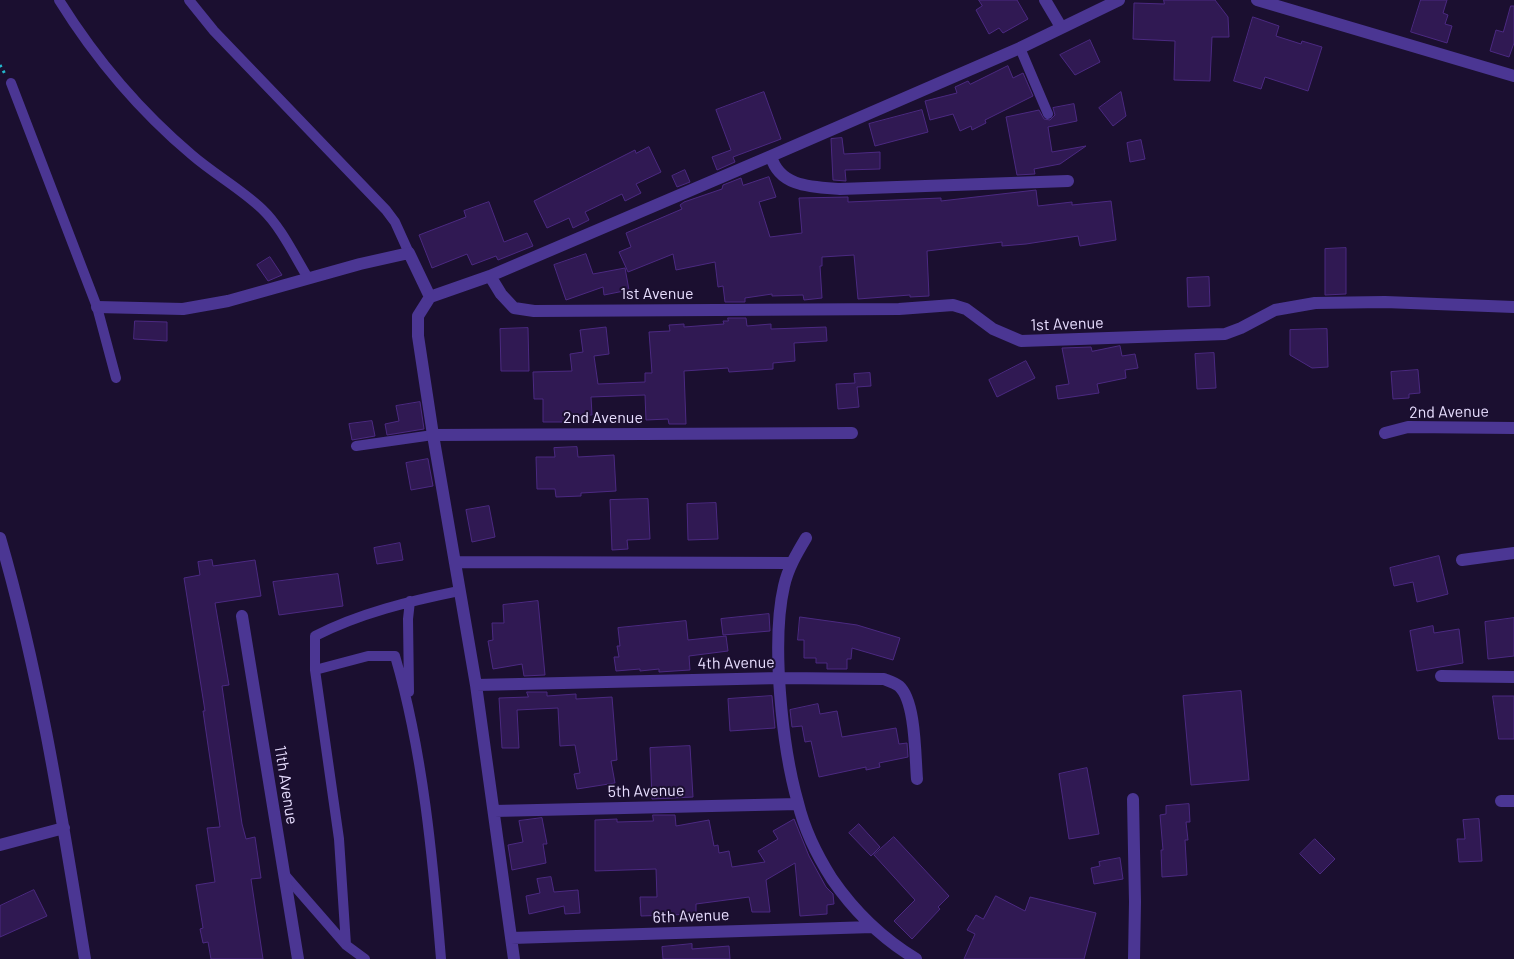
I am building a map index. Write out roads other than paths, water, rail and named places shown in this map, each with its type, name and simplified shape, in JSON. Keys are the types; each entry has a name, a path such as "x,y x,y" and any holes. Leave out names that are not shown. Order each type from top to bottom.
{"street":[{"path":"1046,0 1061,27"},
{"path":"514,959 476,685 418,336 418,316 430,297 490,276 770,156 1020,48 1119,0"},
{"path":"1256,0 1514,76"},
{"path":"770,156 774,169 787,179 810,187 840,190 1068,181"},
{"path":"98,307 183,309 228,301 408,252 430,297"},
{"name":"1st Avenue","path":"490,276 514,308 534,311 899,309 953,305 966,310 993,329 1021,341 1225,334 1241,328 1275,310 1314,303 1385,302 1514,307"},
{"name":"2nd Avenue","path":"1385,434 1408,427 1514,428"},
{"name":"2nd Avenue","path":"433,435 852,434"},
{"path":"0,538 32,668 64,828 85,959"},
{"path":"806,538 791,563 780,604 780,678 784,729 798,804 832,878 873,927 896,947 916,959"},
{"path":"1462,560 1514,553"},
{"path":"456,562 791,563"},
{"name":"11th Avenue","path":"242,616 298,959"},
{"path":"1441,676 1514,677"},
{"name":"4th Avenue","path":"476,685 780,678 884,679 899,686 906,697 911,716 917,779"},
{"path":"1133,799 1134,959"},
{"path":"1501,801 1514,801"},
{"name":"5th Avenue","path":"494,811 798,804"},
{"path":"0,845 64,828"},
{"name":"6th Avenue","path":"511,938 873,927"}],"lane":[{"path":"59,0 98,59 120,83 192,155 262,208 273,222 308,278"},
{"path":"190,0 214,31 386,210 395,222 408,252"},
{"path":"1020,48 1048,114"},
{"path":"11,83 98,307 116,378"},
{"name":"2nd Avenue","path":"356,446 433,435"},
{"path":"346,945 339,839 315,670 316,636 336,626 410,601 459,590"},
{"path":"409,704 408,619 410,601"},
{"path":"315,670 368,656 395,656 409,704 419,766 441,959"},
{"path":"284,874 346,945 365,959"}]}
